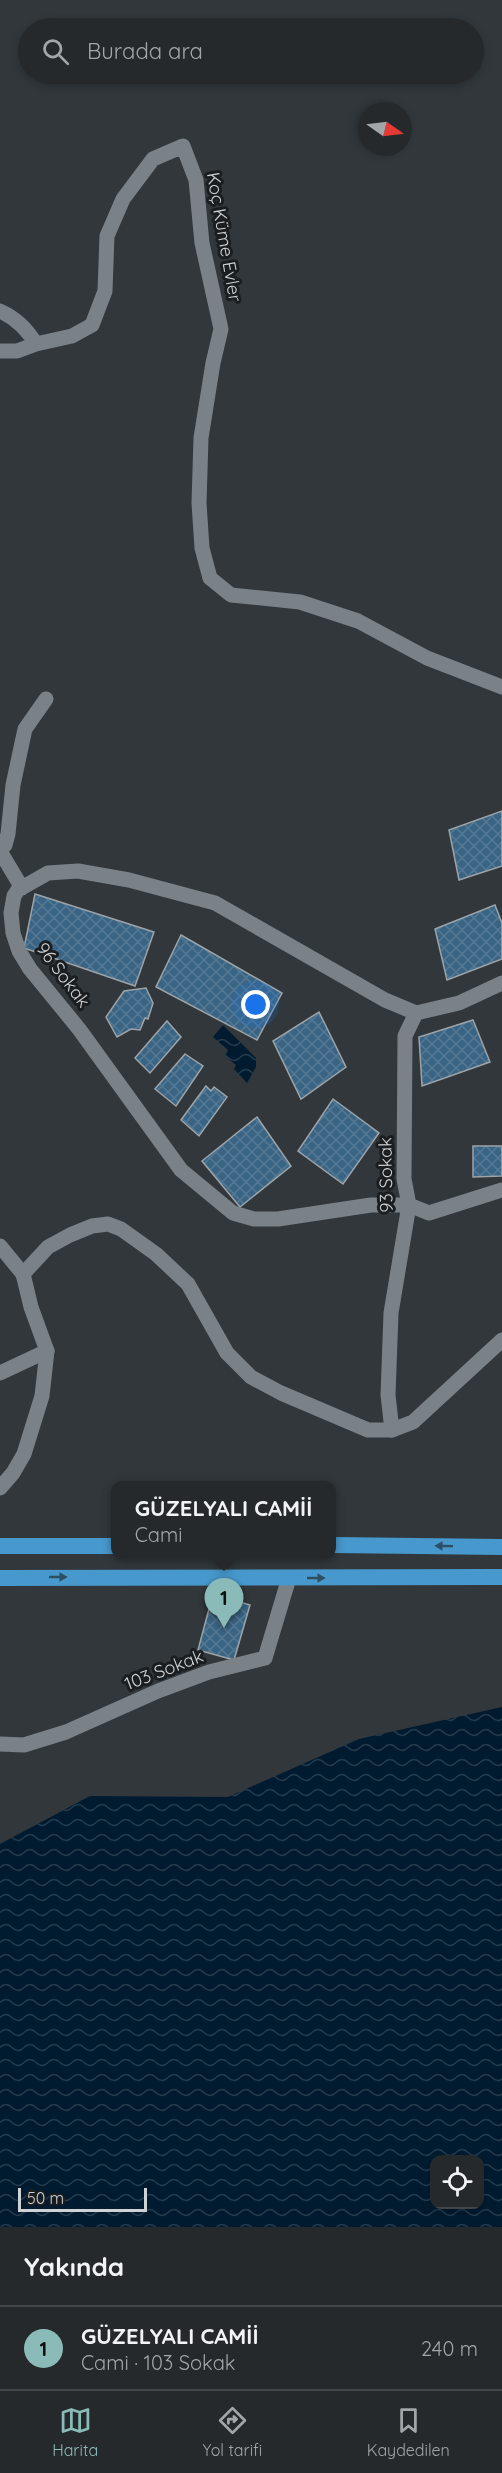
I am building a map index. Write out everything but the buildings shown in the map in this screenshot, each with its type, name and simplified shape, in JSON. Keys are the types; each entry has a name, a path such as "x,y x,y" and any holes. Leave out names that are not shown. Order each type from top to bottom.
{"highway":[{"path":"336,1545 502,1547"},
{"path":"0,1546 111,1546"},
{"path":"0,1578 502,1577"}],"street":[{"name":"Koç Küme Evler","path":"0,351 17,351 72,336 92,325 105,291 107,236 123,199 153,159 183,146 192,163 196,180 202,243 221,329 201,438 199,503 202,548 210,578 231,595 300,602 358,621 427,658 502,687"},
{"path":"0,311 9,315 28,331 36,344"},
{"path":"46,699 24,729 13,785 8,834 0,850 22,888 48,873 78,871 129,880 215,903 385,1000 416,1013 459,1003 502,983"},
{"name":"96 Sokak","path":"22,888 14,896 12,923 19,951 30,969 79,1029 181,1170 208,1195 233,1213 254,1219 278,1219 371,1205 409,1205 429,1213 502,1190"},
{"name":"93 Sokak","path":"392,1430 388,1395 391,1313 409,1205 404,1179 405,1036 416,1013"},
{"path":"22,1274 48,1247 70,1235 92,1226 108,1224 121,1229 156,1254 188,1284 227,1353 251,1377 281,1393 368,1430 392,1430 413,1422 502,1340"},
{"path":"0,1246 22,1274 47,1350 42,1396 24,1454 13,1473 0,1488"},
{"path":"0,1373 47,1350"},
{"name":"103 Sokak","path":"0,1744 24,1745 66,1732 158,1691 209,1672 265,1658 288,1578"}],"water":[{"path":"223,1025 256,1058 256,1067 247,1083 234,1069 236,1065 225,1056 228,1050 213,1037"},
{"path":"502,1707 502,2227 0,2227 0,1844 90,1796 228,1797 359,1739"}],"place":[{"name":"GÜZELYALI CAMİİ","path":"224,1628"}]}
